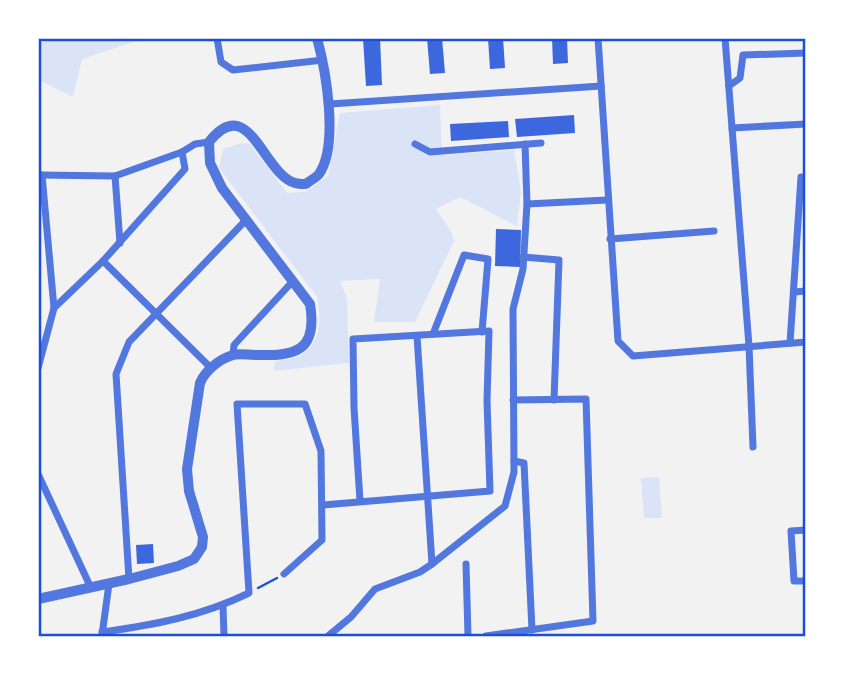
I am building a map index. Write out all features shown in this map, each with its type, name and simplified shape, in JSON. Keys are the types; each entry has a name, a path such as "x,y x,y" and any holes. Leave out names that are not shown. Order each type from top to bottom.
{"street":[{"path":"217,38 221,62 233,70 323,60"},
{"path":"38,599 129,579 194,559 202,547 202,528 189,491 187,469 200,383 204,374 233,355 285,356 302,347 308,340 313,324 310,304 222,188 210,163 209,142 219,129 234,125 250,133 280,173 293,183 306,184 319,174 326,152 330,104 317,38"},
{"path":"598,38 618,341 633,356 805,343"},
{"path":"725,38 749,346 753,447"},
{"path":"729,86 740,78 743,55 806,54"},
{"path":"330,104 601,86"},
{"path":"732,128 806,124"},
{"path":"38,369 54,308 40,175 115,176 182,152 195,144 209,142"},
{"path":"415,144 430,152 541,143"},
{"path":"328,636 351,617 375,589 420,572 505,506 514,472 513,309 523,257 527,204 525,144"},
{"path":"54,308 120,243 185,169 182,152"},
{"path":"115,176 120,243"},
{"path":"790,343 803,203 801,177"},
{"path":"527,204 607,200"},
{"path":"129,579 116,374 129,342 246,220"},
{"path":"610,239 713,231"},
{"path":"433,334 464,255 488,260 482,332"},
{"path":"523,257 559,260 554,400"},
{"path":"103,261 211,368"},
{"path":"233,355 234,345 293,281"},
{"path":"794,292 806,291"},
{"path":"323,505 489,491 489,331 354,339 354,408 359,501"},
{"path":"417,336 432,564"},
{"path":"486,636 593,621 586,399 513,400"},
{"path":"109,584 102,634 166,623 223,606 249,593 237,404 305,404 321,452 322,540 284,573"},
{"path":"514,461 524,463 532,630"},
{"path":"38,474 91,588"},
{"path":"806,530 791,531 794,581 806,581"},
{"path":"466,564 468,636"},
{"path":"223,606 224,636"}],"path":[{"path":"249,593 284,573"}],"shaded area":[{"path":"47,38 133,39 130,43 82,59 73,97 39,80 39,39 43,43"},
{"path":"440,105 442,155 514,150 521,191 517,226 460,197 436,209 451,231 454,241 415,322 374,322 380,279 340,281 347,298 349,363 273,371 275,362 300,356 314,342 319,328 317,297 219,168 223,149 249,143 287,193 305,192 328,176 340,113"},
{"path":"659,477 662,518 644,518 641,478"}],"building":[{"path":"363,38 380,38 382,85 366,86"},
{"path":"427,38 442,38 445,73 430,74"},
{"path":"488,38 503,38 505,68 490,69"},
{"path":"552,38 567,38 568,63 553,64"},
{"path":"574,115 575,133 517,137 515,119"},
{"path":"508,121 509,137 451,141 450,124"},
{"path":"496,229 521,230 520,267 495,266"},
{"path":"153,544 154,563 137,564 136,545"}]}
